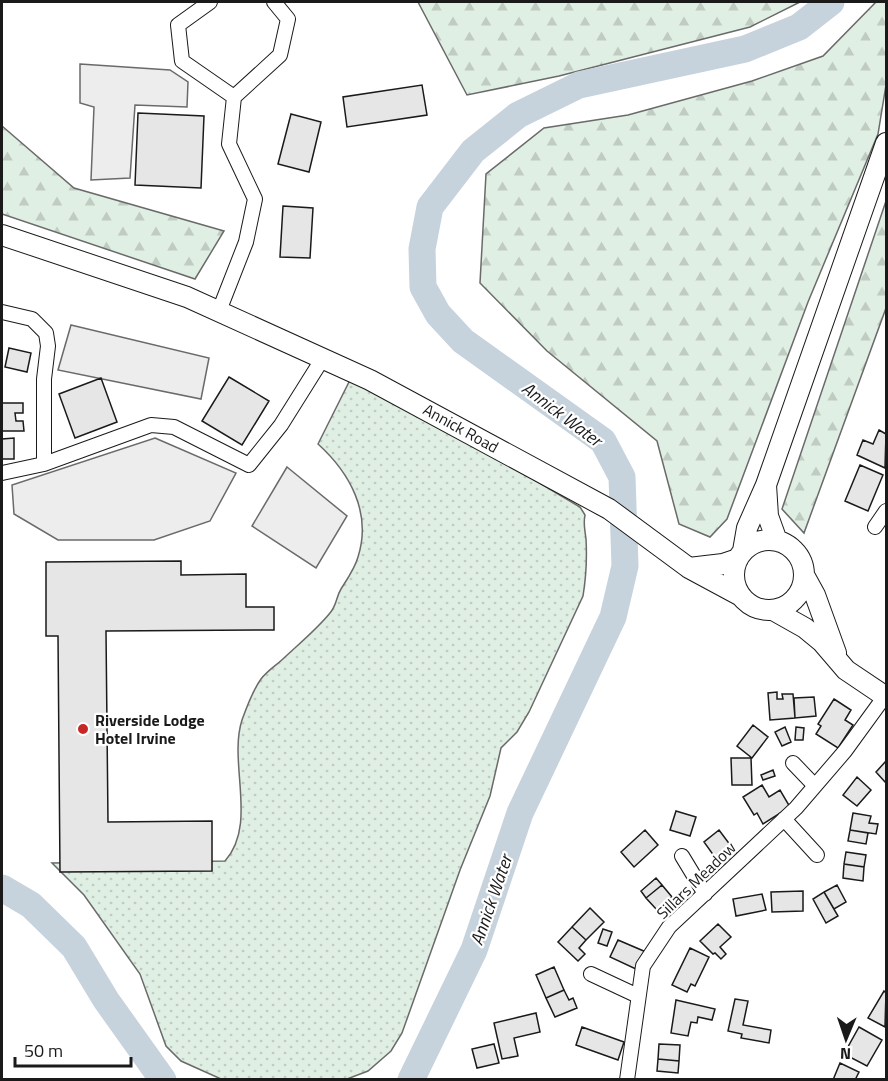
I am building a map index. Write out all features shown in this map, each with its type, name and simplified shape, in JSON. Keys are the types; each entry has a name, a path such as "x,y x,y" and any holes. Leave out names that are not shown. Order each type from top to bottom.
{"main road":[{"path":"886,143 766,485 747,528 741,555 734,570 735,583 741,596 752,606 773,610 805,628 822,642 846,670 858,680 886,696"},
{"name":"Annick Road","path":"2,235 187,297 408,399 609,509 688,568 741,596"},
{"path":"766,485 768,516 777,541"},
{"path":"688,568 723,564 741,555 756,543 766,540 777,541 796,554 802,563 804,575 803,585 798,595 788,605 773,610"},
{"path":"804,575 815,595 838,659"}],"street":[{"path":"210,2 178,25 183,61 234,97"},
{"path":"219,311 246,242 255,199 229,144 234,97 280,55 288,19 274,2"},
{"path":"2,312 32,319 46,333 48,346 44,379 44,464"},
{"path":"2,473 44,464 151,425 174,427 249,465 281,425 323,358"},
{"path":"875,527 886,511"},
{"name":"Sillars Meadow","path":"627,1080 643,966 669,927 784,819 815,786 845,751 886,696"},
{"path":"793,763 815,786"},
{"path":"784,819 817,855"},
{"path":"682,856 705,894"},
{"path":"591,974 638,996"}],"green space":[{"path":"418,2 800,2 750,27 559,76 467,95"},
{"path":"876,2 886,2 886,85 878,134 808,302 727,519 710,537 679,524 657,441 547,351 480,283 486,174 544,128 628,115 752,81 823,56"},
{"path":"2,126 74,188 224,231 195,279 2,214"},
{"path":"886,201 886,308 804,533 782,509"},
{"path":"350,380 489,453 580,507 585,515 586,575 583,596 529,712 517,732 501,748 490,796 460,870 402,1033 391,1051 368,1071 347,1079 221,1079 181,1061 166,1046 140,974 84,895 52,863 225,861 235,846 240,829 241,811 239,737 250,698 264,676 330,613 353,569 362,541 360,510 355,495 340,468 318,444"}],"shaded area":[{"path":"80,64 170,70 188,82 187,107 135,105 130,178 91,180 94,107 80,103"},
{"path":"71,325 209,358 201,399 58,370"},
{"path":"155,438 236,473 210,521 154,540 58,540 14,514 12,485"},
{"path":"287,467 347,516 316,568 252,526"}],"building":[{"path":"422,85 427,115 347,127 343,97"},
{"path":"138,113 204,116 201,188 135,185"},
{"path":"291,114 321,122 309,172 278,164"},
{"path":"283,206 313,208 310,258 280,257"},
{"path":"9,348 31,353 27,372 5,367"},
{"path":"229,377 269,401 242,445 202,421"},
{"path":"101,378 117,422 75,438 59,394"},
{"path":"2,403 23,403 23,413 15,413 16,421 23,421 24,431 2,431"},
{"path":"879,430 886,434 885,468 857,455 863,440 873,444"},
{"path":"14,438 14,459 2,459 2,439"},
{"path":"860,465 883,475 868,511 845,501"},
{"name":"Riverside Lodge Hotel Irvine","path":"181,561 181,575 246,574 246,607 274,607 274,630 106,631 108,822 212,821 212,871 60,872 58,636 46,636 46,562"},
{"path":"777,692 777,699 783,699 782,694 793,694 795,718 770,720 768,693"},
{"path":"814,697 816,716 795,718 794,698"},
{"path":"834,699 851,710 845,720 853,725 838,748 816,734 821,726 818,724"},
{"path":"753,725 768,737 752,758 737,746"},
{"path":"785,727 791,742 782,746 775,732"},
{"path":"796,727 804,728 803,740 795,740"},
{"path":"731,758 751,758 752,785 732,785"},
{"path":"886,761 886,783 876,772"},
{"path":"773,770 775,776 763,780 761,775"},
{"path":"857,777 871,790 857,806 843,795"},
{"path":"762,785 769,797 780,790 790,807 763,824 757,813 754,815 743,797"},
{"path":"676,811 696,817 690,836 670,830"},
{"path":"853,813 871,816 869,823 878,824 876,834 850,830"},
{"path":"645,830 658,845 634,867 621,852"},
{"path":"719,830 740,858 720,873 712,863 717,860 704,842"},
{"path":"850,830 868,833 866,844 848,841"},
{"path":"846,852 866,855 864,867 844,864"},
{"path":"844,864 864,867 863,881 843,878"},
{"path":"656,878 662,885 646,898 641,891"},
{"path":"662,885 672,897 657,910 646,898"},
{"path":"837,885 846,902 834,909 824,892"},
{"path":"803,891 803,911 772,912 771,892"},
{"path":"824,892 838,916 826,923 813,899"},
{"path":"762,894 766,910 736,916 733,899"},
{"path":"590,908 604,922 586,940 572,927"},
{"path":"718,924 731,937 720,947 726,954 721,959 700,941"},
{"path":"572,927 586,940 579,948 585,954 578,961 558,942"},
{"path":"603,929 612,932 607,946 598,943"},
{"path":"618,940 646,952 638,970 610,957"},
{"path":"690,948 709,957 695,986 691,984 687,992 672,985"},
{"path":"554,967 564,990 546,998 536,975"},
{"path":"564,990 569,1000 573,998 577,1008 555,1017 546,998"},
{"path":"884,991 886,993 885,1027 868,1018"},
{"path":"735,999 748,1001 743,1025 771,1030 769,1043 741,1038 742,1034 728,1031"},
{"path":"676,1000 715,1009 712,1020 698,1017 697,1023 691,1022 688,1036 671,1033"},
{"path":"536,1013 540,1032 514,1038 518,1056 502,1059 494,1023"},
{"path":"582,1027 624,1042 618,1060 576,1045"},
{"path":"859,1027 882,1040 867,1066 844,1054"},
{"path":"494,1044 499,1063 477,1068 472,1049"},
{"path":"659,1044 680,1045 679,1061 658,1059"},
{"path":"658,1059 679,1061 678,1073 657,1071"},
{"path":"840,1063 859,1072 855,1080 833,1080"}],"waterway":[{"name":"Annick Water","path":"411,1080 474,950 520,813 613,617 625,566 622,477 603,441 463,341 438,314 423,287 422,249 430,207 473,151 518,115 579,85 745,49 799,27 831,2"},
{"name":"Annick Water","path":"2,888 31,905 74,947 106,1000 163,1080"}],"place":[{"name":"Riverside Lodge Hotel Irvine","path":"83,729"}]}
